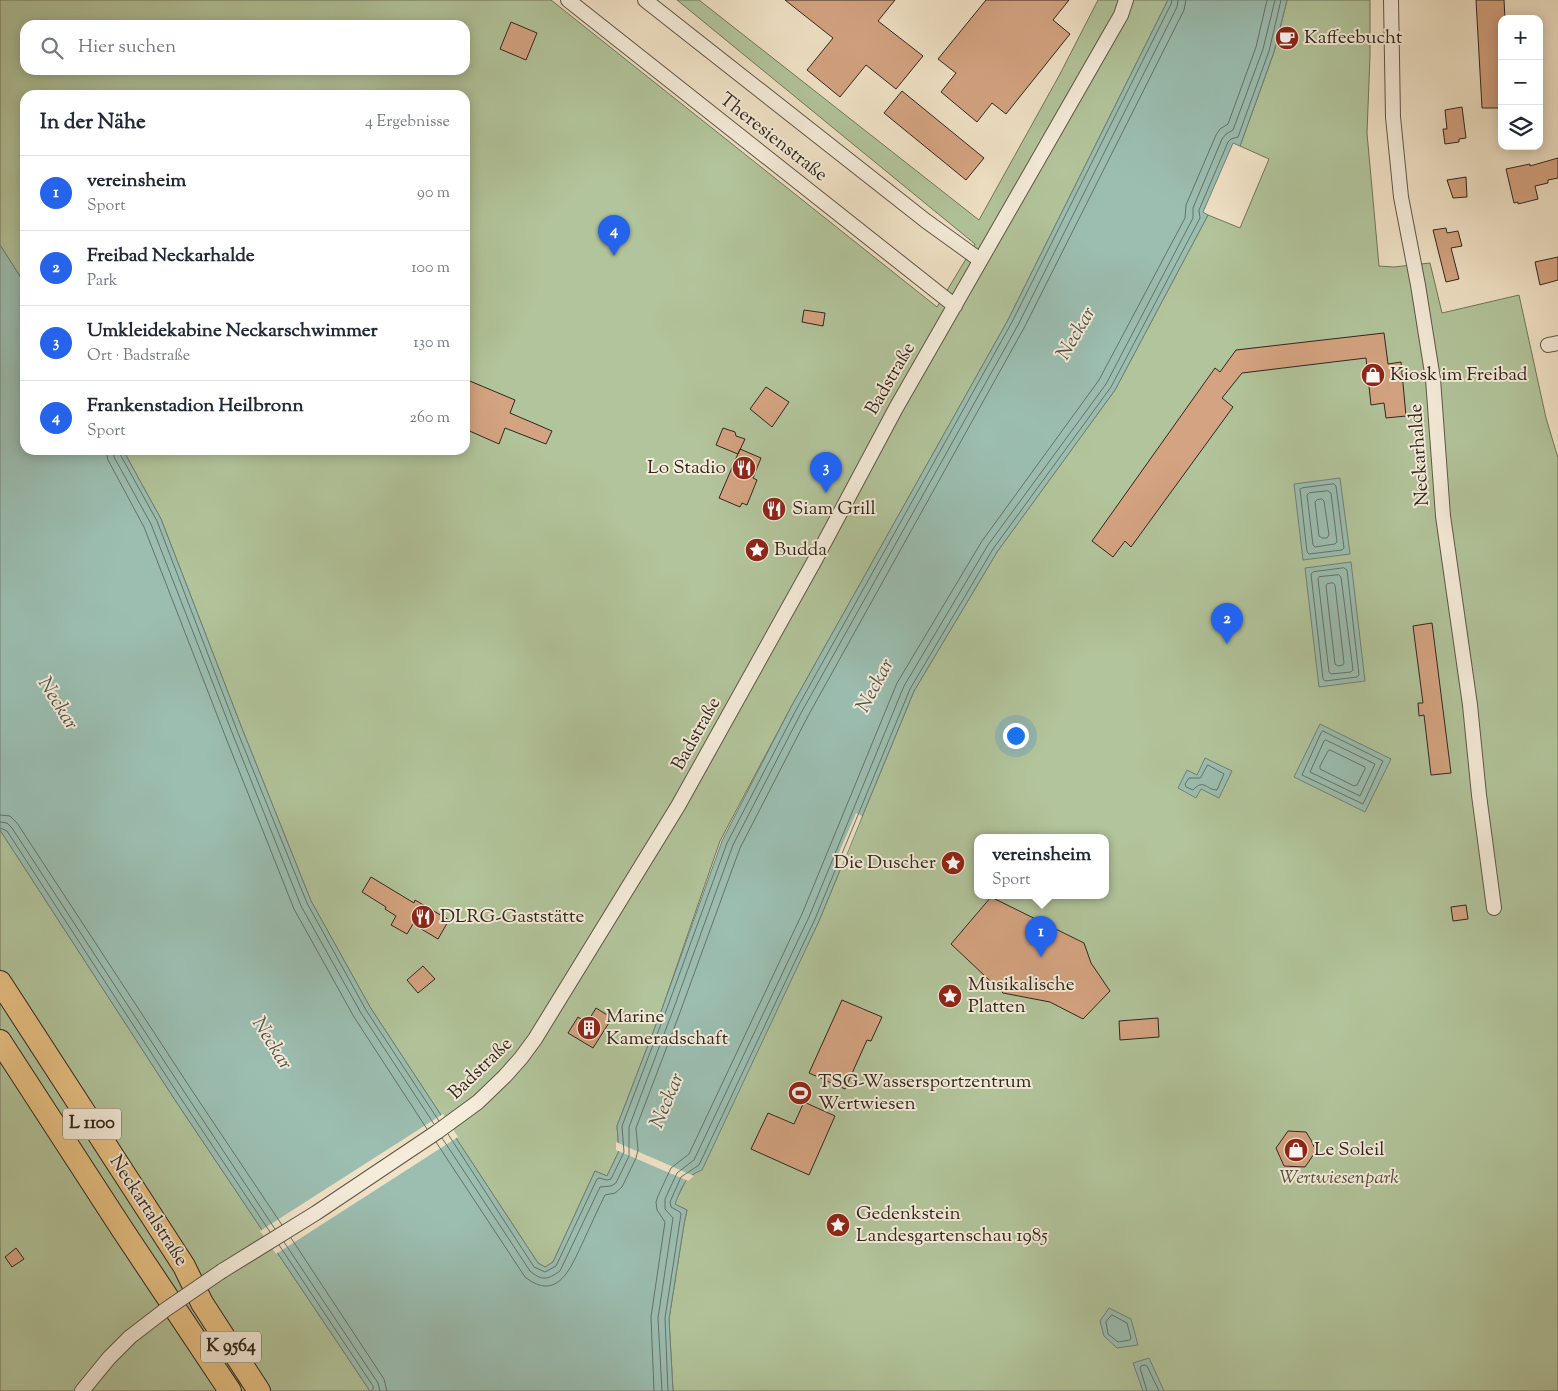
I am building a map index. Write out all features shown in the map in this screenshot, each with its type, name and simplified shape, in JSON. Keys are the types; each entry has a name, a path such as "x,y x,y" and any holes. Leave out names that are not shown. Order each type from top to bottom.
{"main road":[{"name":"Neckartalstraße","path":"0,982 184,1266 202,1303 259,1391"},
{"name":"Neckartalstraße","path":"0,1041 230,1391"}],"street":[{"name":"Theresienstraße","path":"568,0 955,306"},
{"name":"Theresienstraße","path":"645,0 926,221 980,260"},
{"name":"Badstraße","path":"82,1391 109,1358 130,1337 165,1310 316,1213 437,1132 478,1102 522,1058 535,1040 678,806 815,560 896,408 1121,15 1126,0"},
{"name":"Neckarhalde","path":"1391,0 1392,117 1401,197 1418,285 1433,379 1443,516 1470,706 1479,795 1494,908"}],"green space":[{"path":"0,0 551,0 937,307 975,244 677,0 699,0 979,220 1060,74 1098,0 1168,0 1008,320 791,707 720,841 662,1009 617,1126 619,1151 607,1176 595,1171 553,1262 545,1267 538,1263 370,1007 311,901 161,519 126,455 470,455 470,90 20,90 20,276 0,245"},
{"name":"Wertwiesenpark","path":"1287,0 1370,0 1367,133 1379,266 1394,267 1430,263 1442,313 1519,295 1546,418 1558,458 1558,1391 673,1391 669,1319 687,1210 674,1204 686,1180 695,1173 819,921 914,691 997,552 1115,390 1208,215 1240,228 1269,159 1240,146 1274,52"},
{"path":"0,830 175,1100 370,1391 0,1391"}],"water":[{"name":"Neckar","path":"1168,0 1287,0 1274,52 1240,146 1233,143 1203,212 1208,215 1115,390 997,552 914,691 819,921 702,1170 687,1179 680,1192 675,1204 687,1210 669,1319 673,1391 370,1391 175,1100 0,830 0,245 20,276 20,455 126,455 161,519 311,901 370,1007 538,1263 545,1267 553,1262 595,1171 607,1176 619,1151 617,1126 662,1009 722,841 791,707 1008,320"},
{"path":"1340,478 1350,554 1303,560 1294,484"},
{"path":"1351,562 1365,681 1319,687 1305,568"},
{"path":"1320,724 1391,759 1365,812 1294,777"},
{"path":"1205,758 1232,771 1219,798 1201,789 1196,798 1178,788 1187,770 1197,775"},
{"path":"1109,1308 1131,1319 1138,1345 1117,1348 1104,1336 1100,1321"},
{"path":"1149,1358 1164,1391 1143,1391 1133,1363"}],"pier":[{"path":"856,813 862,816 841,868 834,864"},
{"path":"443,1114 458,1137 276,1254 260,1231"},
{"path":"616,1142 694,1176 688,1181 616,1150"}],"building":[{"path":"785,0 895,0 878,21 923,56 896,89 866,65 840,97 807,70 833,38"},
{"path":"986,0 1069,0 1053,20 1070,34 1006,114 992,103 977,122 941,92 956,73 938,59"},
{"path":"1476,0 1504,0 1505,15 1498,15 1498,108 1482,108"},
{"path":"511,22 537,33 526,60 500,49"},
{"path":"902,91 984,158 966,180 884,113"},
{"path":"1462,107 1466,138 1459,139 1459,142 1445,144 1443,129 1447,129 1445,110"},
{"path":"1558,158 1558,178 1535,186 1538,199 1518,204 1518,202 1514,203 1506,169 1530,164 1530,166"},
{"path":"1466,177 1467,197 1453,198 1447,180"},
{"path":"1446,228 1447,233 1458,231 1462,246 1451,248 1459,279 1446,282 1433,230"},
{"path":"1558,257 1558,280 1540,285 1535,262"},
{"path":"804,310 825,313 823,326 802,322"},
{"path":"1384,333 1388,364 1401,362 1406,416 1386,418 1384,403 1371,405 1366,358 1242,373 1222,398 1233,407 1131,547 1125,541 1113,557 1092,541 1215,368 1220,372 1236,350"},
{"path":"470,381 515,400 510,413 552,431 546,444 505,428 499,444 470,431"},
{"path":"766,387 789,402 772,427 750,409"},
{"path":"723,428 735,432 736,436 745,439 738,454 716,445"},
{"name":"Lo Stadio","path":"740,449 761,458 753,478 757,480 747,505 742,503 740,507 719,498"},
{"path":"1432,623 1451,773 1431,775 1424,715 1419,716 1418,703 1423,703 1413,626"},
{"path":"371,877 414,903 415,900 449,920 438,939 413,924 407,934 391,925 396,916 385,909 386,907 362,892"},
{"path":"989,899 995,899 1084,943 1091,963 1110,991 1083,1019 1050,1002 1003,993 951,944"},
{"path":"1466,905 1468,919 1453,921 1451,907"},
{"path":"423,966 435,979 418,993 407,980"},
{"path":"842,1000 882,1017 871,1041 867,1040 845,1089 809,1073"},
{"name":"Marine Kameradschaft","path":"596,1008 612,1018 593,1048 568,1033 578,1017 587,1023"},
{"path":"1158,1018 1159,1037 1120,1040 1119,1021"},
{"path":"804,1102 835,1116 809,1175 751,1149 768,1113 794,1124"},
{"name":"Le Soleil","path":"1288,1131 1306,1132 1311,1140 1316,1151 1305,1167 1284,1166 1276,1148"},
{"path":"16,1248 24,1259 12,1267 5,1257"}],"place":[{"name":"Kaffeebucht","path":"1287,38"},
{"name":"Frankenstadion Heilbronn","path":"614,256"},
{"name":"Kiosk im Freibad","path":"1373,375"},
{"name":"Lo Stadio","path":"744,468"},
{"name":"Umkleidekabine Neckarschwimmer","path":"826,493"},
{"name":"Siam Grill","path":"774,509"},
{"name":"Budda","path":"757,550"},
{"name":"Freibad Neckarhalde","path":"1227,644"},
{"name":"Die Duscher","path":"953,863"},
{"name":"DLRG-Gaststätte","path":"423,917"},
{"name":"vereinsheim","path":"1041,957"},
{"name":"Musikalische Platten","path":"950,996"},
{"name":"Marine Kameradschaft","path":"589,1028"},
{"name":"TSG-Wassersportzentrum Wertwiesen","path":"800,1093"},
{"name":"Le Soleil","path":"1296,1150"},
{"name":"Gedenkstein Landesgartenschau 1985","path":"838,1225"}]}
